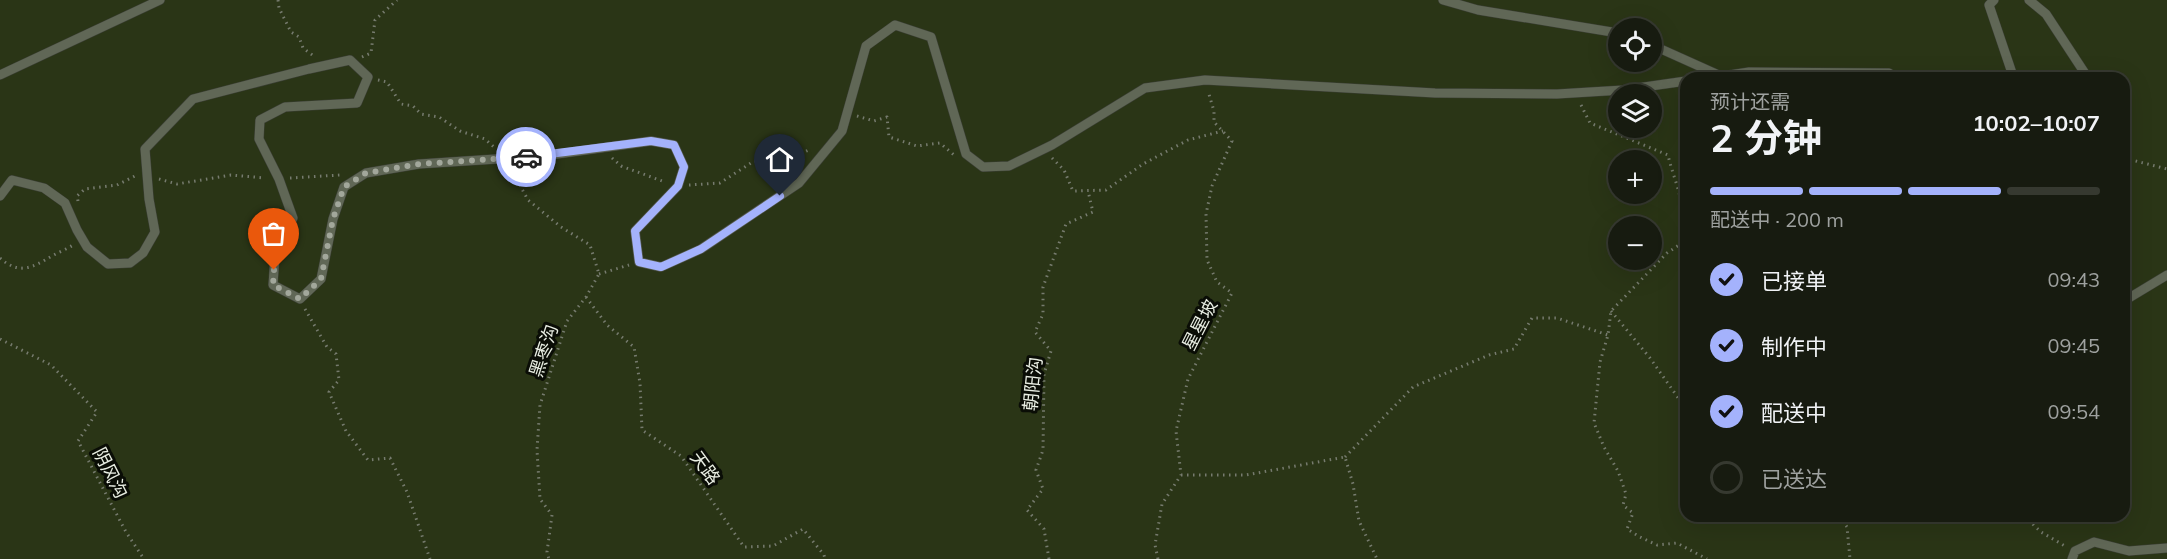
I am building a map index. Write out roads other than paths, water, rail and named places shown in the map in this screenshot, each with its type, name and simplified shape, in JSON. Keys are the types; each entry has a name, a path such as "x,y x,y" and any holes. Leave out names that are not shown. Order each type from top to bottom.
{"lane":[{"path":"0,75 160,0"},
{"path":"1443,0 1478,10 1608,31"},
{"path":"1994,0 1989,5 2012,72"},
{"path":"2030,0 2046,14 2084,72"},
{"path":"0,196 12,180 44,188 65,204 87,247 108,264 130,263 143,253 155,232 145,149 193,99 350,60 368,77 357,103 285,107 260,120 259,139 279,179 293,218 275,255 273,285 300,299 321,279 333,219 344,187 366,173 419,164 543,156 651,141 674,145 684,167 678,186 635,231 639,262 661,267 701,249 799,183 828,150 842,131 866,46 895,25 931,37 966,154 983,167 1009,166 1043,149 1145,88 1205,80 1435,93 1576,93 1623,90 1680,82"},
{"path":"1662,49 1712,72"},
{"path":"2130,297 2167,275"},
{"path":"2073,555 2094,543 2129,551 2167,548"}]}
